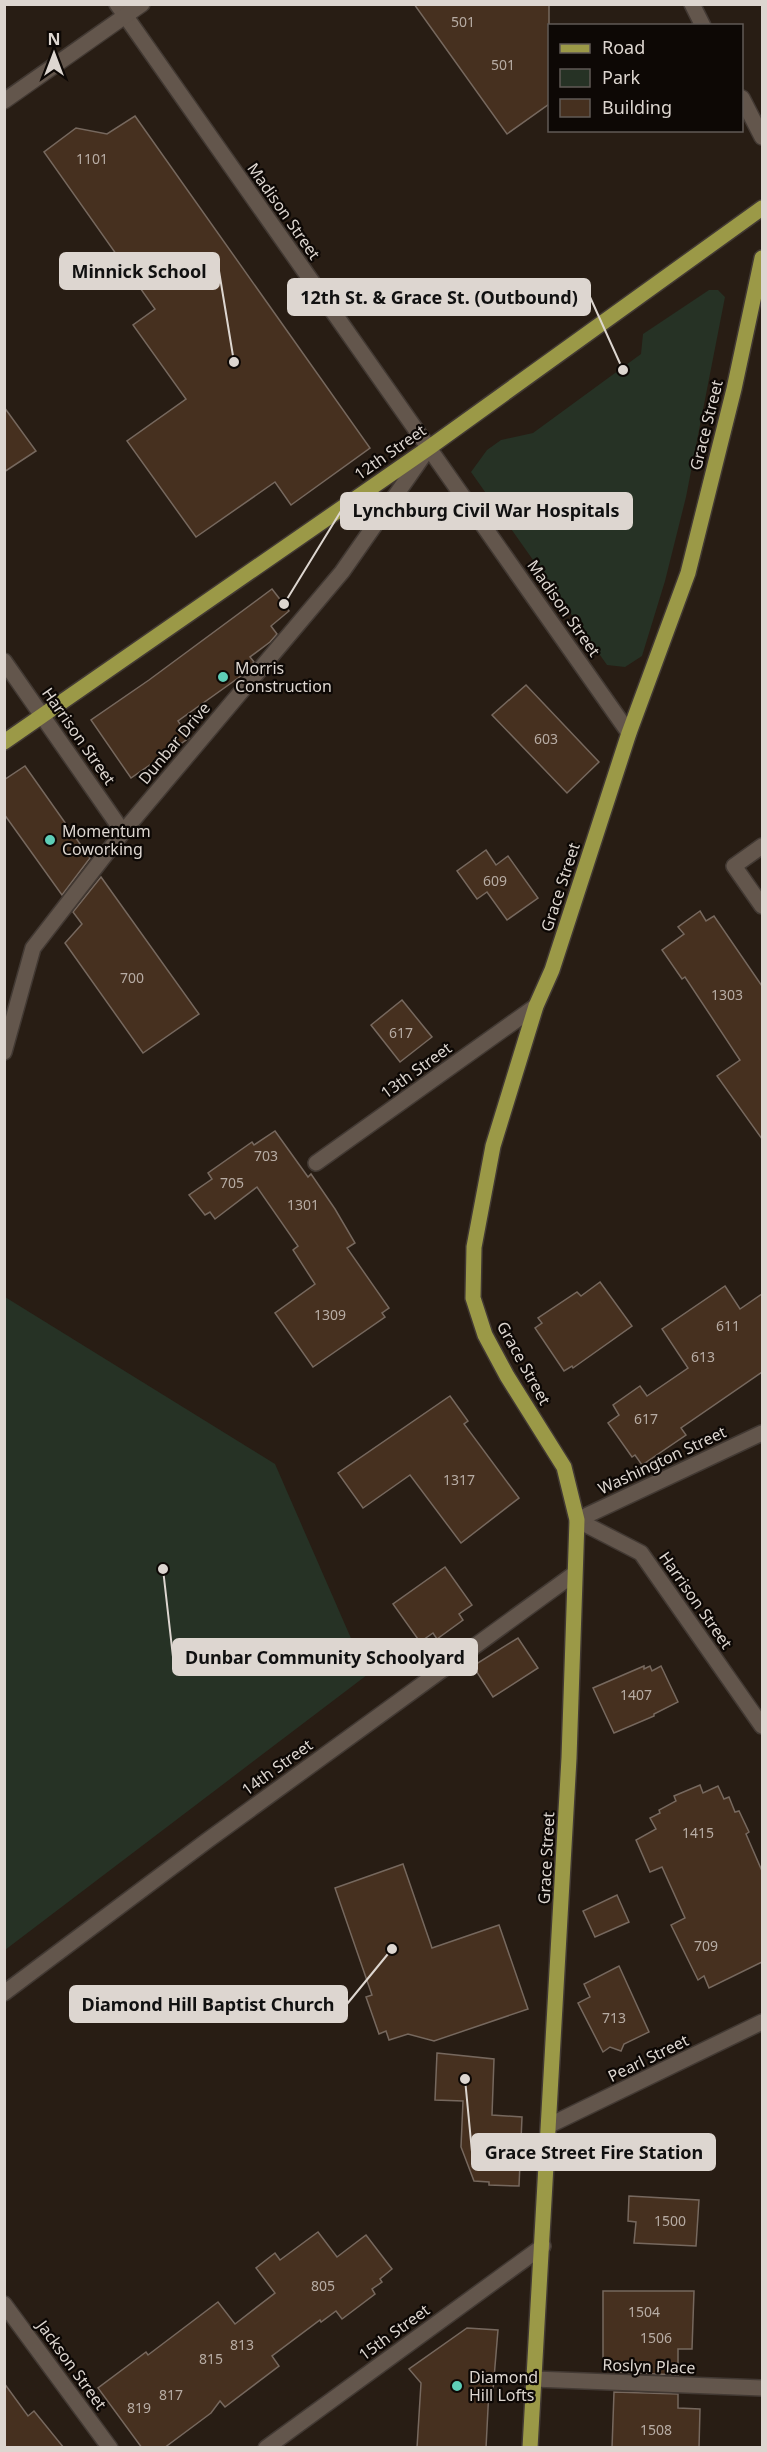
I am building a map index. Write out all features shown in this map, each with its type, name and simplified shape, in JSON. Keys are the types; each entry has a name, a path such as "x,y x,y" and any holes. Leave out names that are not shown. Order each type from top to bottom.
{"main road":[{"name":"12th Street","path":"4,742 430,447 762,208"},
{"name":"Grace Street","path":"530,2448 569,1758 577,1520 564,1467 507,1376 485,1335 473,1298 474,1247 493,1146 536,1006 552,970 629,733 688,573 734,389 762,258"}],"street":[{"path":"4,101 121,10 142,4"},
{"path":"692,4 702,24"},
{"name":"Madison Street","path":"121,10 629,733"},
{"path":"743,102 762,137"},
{"name":"Dunbar Drive","path":"4,1052 33,948 123,832 342,572 430,447"},
{"name":"Harrison Street","path":"4,661 123,832"},
{"path":"762,846 735,866 762,906"},
{"name":"13th Street","path":"316,1163 536,1006"},
{"name":"Washington Street","path":"577,1520 762,1433"},
{"name":"Harrison Street","path":"577,1520 641,1553 762,1726"},
{"name":"14th Street","path":"4,1993 207,1840 574,1574"},
{"name":"Pearl Street","path":"550,2126 762,2022"},
{"name":"15th Street","path":"266,2448 543,2246"},
{"name":"Jackson Street","path":"4,2304 110,2448"},
{"name":"Roslyn Place","path":"534,2379 762,2388"}],"green space":[{"path":"709,290 718,290 725,297 686,497 665,581 642,656 625,667 607,665 471,472 487,450 501,440 533,433 641,354 643,334"},
{"path":"5,1297 275,1464 367,1675 5,1950"}],"building":[{"path":"414,4 549,4 548,105 507,134"},
{"path":"135,116 370,448 291,505 275,482 196,537 127,441 186,399 133,325 155,309 44,152 76,128 107,134"},
{"path":"4,407 36,451 4,472"},
{"path":"272,589 289,611 271,626 277,634 250,657 254,662 241,676 178,721 189,738 131,778 91,720"},
{"path":"526,685 599,762 567,793 492,715"},
{"name":"Momentum Coworking","path":"25,766 90,858 62,895 4,814 4,780"},
{"path":"486,850 496,865 508,856 538,898 507,920 487,892 477,899 457,871"},
{"path":"101,877 199,1014 143,1053 65,943 82,924 73,912"},
{"path":"700,911 706,921 714,916 762,986 762,1139 717,1076 740,1060 685,977 682,979 662,950 684,934 678,927"},
{"path":"402,1000 432,1037 400,1062 371,1025"},
{"path":"275,1131 308,1177 311,1174 335,1209 355,1243 347,1248 389,1308 382,1313 385,1317 313,1367 275,1313 315,1284 293,1250 298,1246 257,1187 215,1219 210,1212 205,1215 189,1195 212,1179 208,1173 252,1142 254,1145"},
{"path":"600,1282 632,1326 573,1368 572,1366 564,1371 535,1328 542,1323 538,1318 577,1292 581,1296"},
{"path":"725,1286 740,1309 762,1294 762,1372 681,1428 686,1435 642,1465 635,1455 632,1457 608,1423 619,1415 613,1405 640,1386 647,1396 688,1368 662,1329"},
{"path":"450,1396 468,1421 464,1424 519,1498 461,1543 410,1475 363,1508 338,1473"},
{"path":"445,1567 472,1605 459,1614 463,1620 437,1639 433,1633 420,1642 393,1604"},
{"path":"518,1638 538,1668 493,1697 473,1666"},
{"path":"644,1666 644,1669 650,1666 652,1671 661,1666 678,1702 654,1716 614,1733 593,1688"},
{"path":"700,1785 703,1793 718,1786 724,1799 729,1797 735,1812 739,1811 749,1832 746,1834 762,1871 762,1962 709,1988 704,1976 698,1980 671,1925 685,1918 662,1867 650,1872 636,1840 656,1829 650,1818 676,1801 674,1796"},
{"path":"403,1864 432,1948 499,1925 528,2009 434,2041 408,2034 389,2040 386,2031 379,2034 366,1997 372,1995 335,1888"},
{"path":"617,1895 629,1922 595,1937 583,1911"},
{"path":"619,1966 649,2032 624,2044 621,2051 610,2047 603,2052 578,2003 590,1997 584,1984"},
{"path":"437,2053 494,2059 492,2115 522,2117 519,2186 489,2185 489,2182 474,2181 461,2147 463,2101 435,2100"},
{"path":"629,2196 699,2200 696,2246 634,2243 636,2222 628,2221"},
{"path":"318,2232 337,2257 366,2235 392,2269 380,2279 382,2282 372,2289 375,2294 342,2319 336,2311 321,2322 320,2320 272,2356 279,2366 225,2407 220,2401 211,2413 164,2448 142,2448 98,2388 146,2352 148,2355 218,2302 235,2324 275,2293 256,2268 275,2253 280,2260"},
{"path":"603,2291 694,2291 692,2349 678,2349 678,2375 615,2372 616,2364 608,2364 608,2358 603,2358"},
{"name":"Diamond Hill Lofts","path":"467,2328 498,2330 493,2390 489,2389 486,2448 417,2448 421,2383 409,2369"},
{"path":"4,2383 28,2416 34,2411 64,2448 4,2448"},
{"path":"614,2392 678,2394 678,2408 700,2409 699,2448 612,2448"}],"place":[{"name":"Minnick School","path":"234,362"},
{"name":"12th St. & Grace St. (Outbound)","path":"623,370"},
{"name":"Lynchburg Civil War Hospitals","path":"284,604"},
{"name":"Morris Construction","path":"223,677"},
{"name":"Momentum Coworking","path":"50,840"},
{"name":"Dunbar Community Schoolyard","path":"163,1569"},
{"name":"Diamond Hill Baptist Church","path":"392,1949"},
{"name":"Grace Street Fire Station","path":"465,2079"},
{"name":"Diamond Hill Lofts","path":"457,2386"}]}
